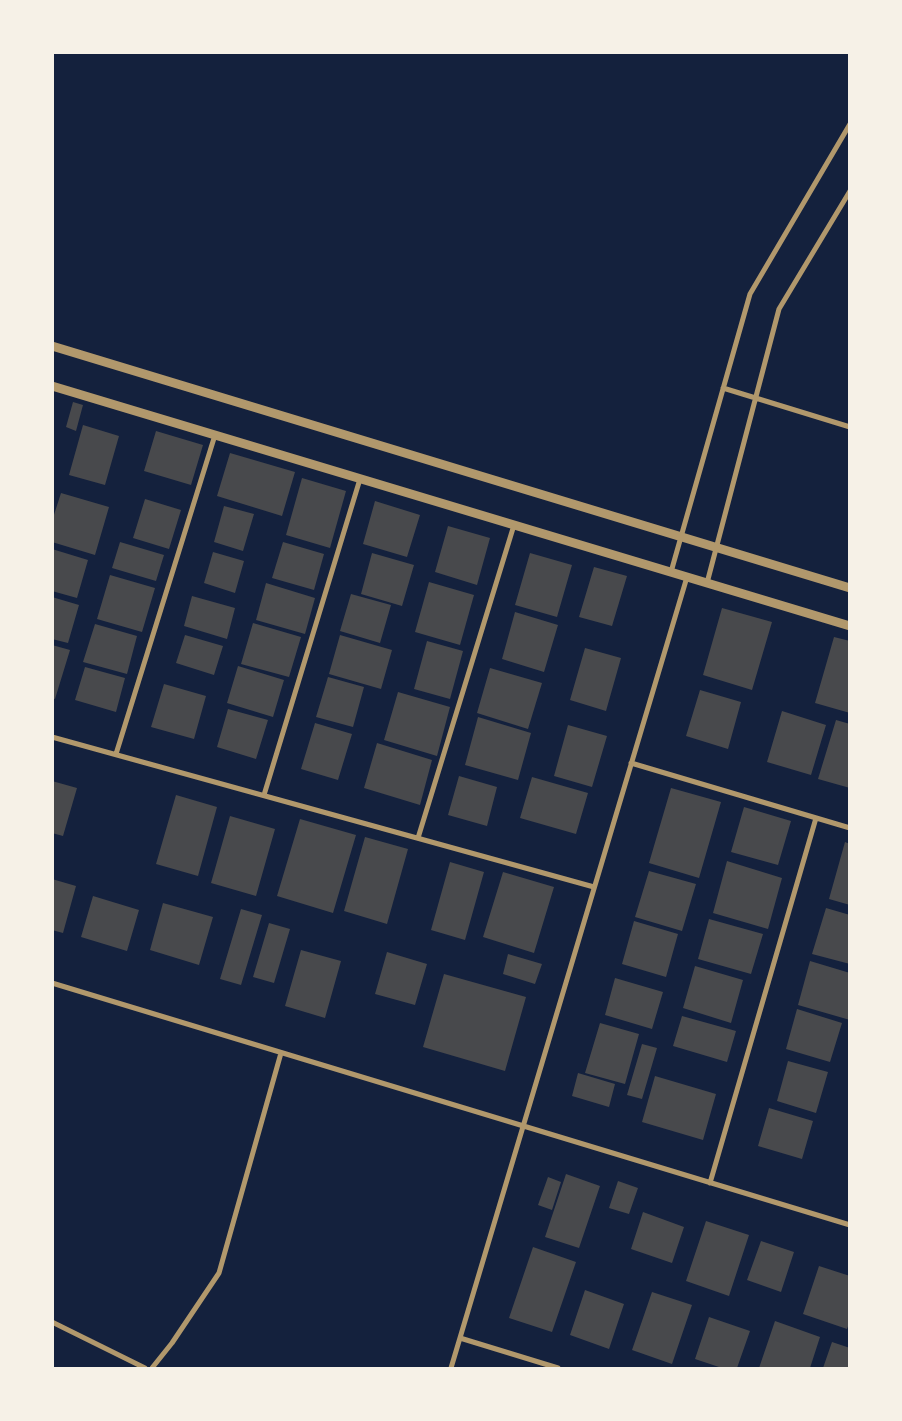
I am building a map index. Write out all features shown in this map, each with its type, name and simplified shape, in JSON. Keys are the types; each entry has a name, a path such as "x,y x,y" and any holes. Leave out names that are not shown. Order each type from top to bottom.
{"street":[{"path":"671,572 750,294 850,124"},
{"path":"707,583 780,308 850,191"},
{"path":"52,346 850,588"},
{"path":"52,386 850,626"},
{"path":"723,388 850,427"},
{"path":"116,754 215,435"},
{"path":"264,795 360,479"},
{"path":"418,838 514,525"},
{"path":"451,1368 687,577"},
{"path":"52,737 594,887"},
{"path":"632,763 850,828"},
{"path":"710,1183 816,818"},
{"path":"52,983 850,1225"},
{"path":"152,1368 172,1343 219,1273 281,1052"},
{"path":"52,1322 145,1368"},
{"path":"460,1338 558,1368"}],"building":[{"path":"73,402 83,405 76,431 66,427"},
{"path":"83,425 119,436 105,485 69,475"},
{"path":"156,431 203,445 191,485 144,471"},
{"path":"230,453 295,472 282,516 217,496"},
{"path":"302,478 346,491 330,548 286,535"},
{"path":"61,493 109,507 95,555 52,542 52,521"},
{"path":"145,499 181,510 169,549 133,538"},
{"path":"375,501 420,515 407,557 363,544"},
{"path":"224,506 254,514 243,551 214,542"},
{"path":"448,526 490,538 477,585 435,572"},
{"path":"120,542 164,555 156,581 112,568"},
{"path":"283,542 324,554 314,590 272,578"},
{"path":"52,549 88,560 77,598 52,591"},
{"path":"213,552 244,561 235,593 204,583"},
{"path":"372,553 414,565 402,606 361,594"},
{"path":"530,553 572,565 557,617 515,605"},
{"path":"594,567 627,576 612,626 579,617"},
{"path":"110,575 155,588 142,632 97,619"},
{"path":"429,582 474,595 460,645 415,632"},
{"path":"266,583 315,598 305,634 256,620"},
{"path":"351,594 391,605 380,643 340,631"},
{"path":"192,596 235,608 227,639 184,626"},
{"path":"52,597 79,605 68,643 52,639"},
{"path":"722,608 772,622 752,690 703,675"},
{"path":"515,612 558,625 544,672 502,659"},
{"path":"253,623 301,637 289,677 241,664"},
{"path":"95,624 137,636 127,674 83,662"},
{"path":"185,635 223,646 214,675 176,663"},
{"path":"340,635 392,650 381,689 329,674"},
{"path":"834,637 850,641 850,713 815,703"},
{"path":"427,641 463,651 450,699 414,689"},
{"path":"52,645 70,650 55,699 52,698"},
{"path":"585,648 621,658 606,711 570,700"},
{"path":"238,666 284,680 273,717 227,703"},
{"path":"85,667 125,678 116,712 75,700"},
{"path":"490,668 542,683 528,729 477,713"},
{"path":"328,677 364,687 353,727 316,717"},
{"path":"164,684 206,696 194,739 151,727"},
{"path":"700,690 741,702 728,749 686,736"},
{"path":"398,692 450,707 437,756 384,740"},
{"path":"228,709 268,720 256,759 217,747"},
{"path":"782,711 826,725 811,775 767,762"},
{"path":"478,717 531,733 518,780 465,765"},
{"path":"836,720 850,724 850,788 818,779"},
{"path":"315,723 352,734 338,780 301,769"},
{"path":"568,725 607,736 592,787 554,776"},
{"path":"377,743 432,760 420,805 364,788"},
{"path":"459,776 497,787 487,826 448,815"},
{"path":"532,777 588,793 576,834 520,818"},
{"path":"52,781 77,788 63,836 52,833"},
{"path":"671,788 721,802 699,878 649,863"},
{"path":"176,795 217,807 198,876 156,864"},
{"path":"744,807 791,821 778,865 731,852"},
{"path":"230,816 275,829 256,896 211,883"},
{"path":"300,819 356,835 333,913 277,896"},
{"path":"365,837 408,849 387,924 344,911"},
{"path":"845,842 850,844 850,905 829,899"},
{"path":"727,861 782,878 768,929 713,913"},
{"path":"450,862 484,872 465,940 431,930"},
{"path":"649,871 696,884 682,931 635,917"},
{"path":"503,872 554,887 534,953 483,937"},
{"path":"52,879 76,886 63,933 52,930"},
{"path":"93,896 139,910 127,951 81,937"},
{"path":"163,903 213,917 199,965 150,950"},
{"path":"826,908 850,915 850,964 812,954"},
{"path":"241,909 262,915 241,985 220,979"},
{"path":"709,919 763,934 751,974 698,959"},
{"path":"634,921 678,934 666,977 622,964"},
{"path":"269,923 290,929 274,983 253,977"},
{"path":"301,950 341,961 325,1018 285,1006"},
{"path":"387,952 427,964 415,1005 375,994"},
{"path":"508,954 542,964 535,984 503,974"},
{"path":"810,961 850,973 850,1020 798,1005"},
{"path":"695,966 743,980 731,1023 683,1008"},
{"path":"444,974 526,997 505,1071 423,1047"},
{"path":"615,978 663,992 652,1029 605,1015"},
{"path":"797,1009 842,1023 830,1062 786,1049"},
{"path":"682,1016 736,1031 727,1062 673,1046"},
{"path":"600,1023 639,1034 625,1084 585,1073"},
{"path":"642,1044 657,1048 642,1099 627,1095"},
{"path":"788,1061 828,1072 816,1113 777,1101"},
{"path":"578,1073 615,1084 609,1107 572,1096"},
{"path":"655,1076 716,1094 703,1140 642,1122"},
{"path":"769,1108 813,1121 802,1159 758,1146"},
{"path":"566,1174 600,1186 579,1248 545,1237"},
{"path":"548,1177 561,1182 552,1210 538,1205"},
{"path":"618,1181 638,1188 629,1214 609,1208"},
{"path":"643,1212 684,1227 672,1263 631,1249"},
{"path":"706,1221 749,1235 729,1296 686,1281"},
{"path":"761,1241 794,1252 781,1292 747,1280"},
{"path":"533,1247 576,1262 552,1332 509,1318"},
{"path":"819,1266 850,1276 850,1321 847,1329 803,1314"},
{"path":"585,1290 624,1304 609,1349 570,1335"},
{"path":"652,1292 692,1305 672,1364 632,1350"},
{"path":"709,1317 750,1331 737,1368 722,1368 695,1359"},
{"path":"775,1321 820,1337 810,1368 759,1368"},
{"path":"832,1342 850,1348 850,1368 823,1368"}]}
